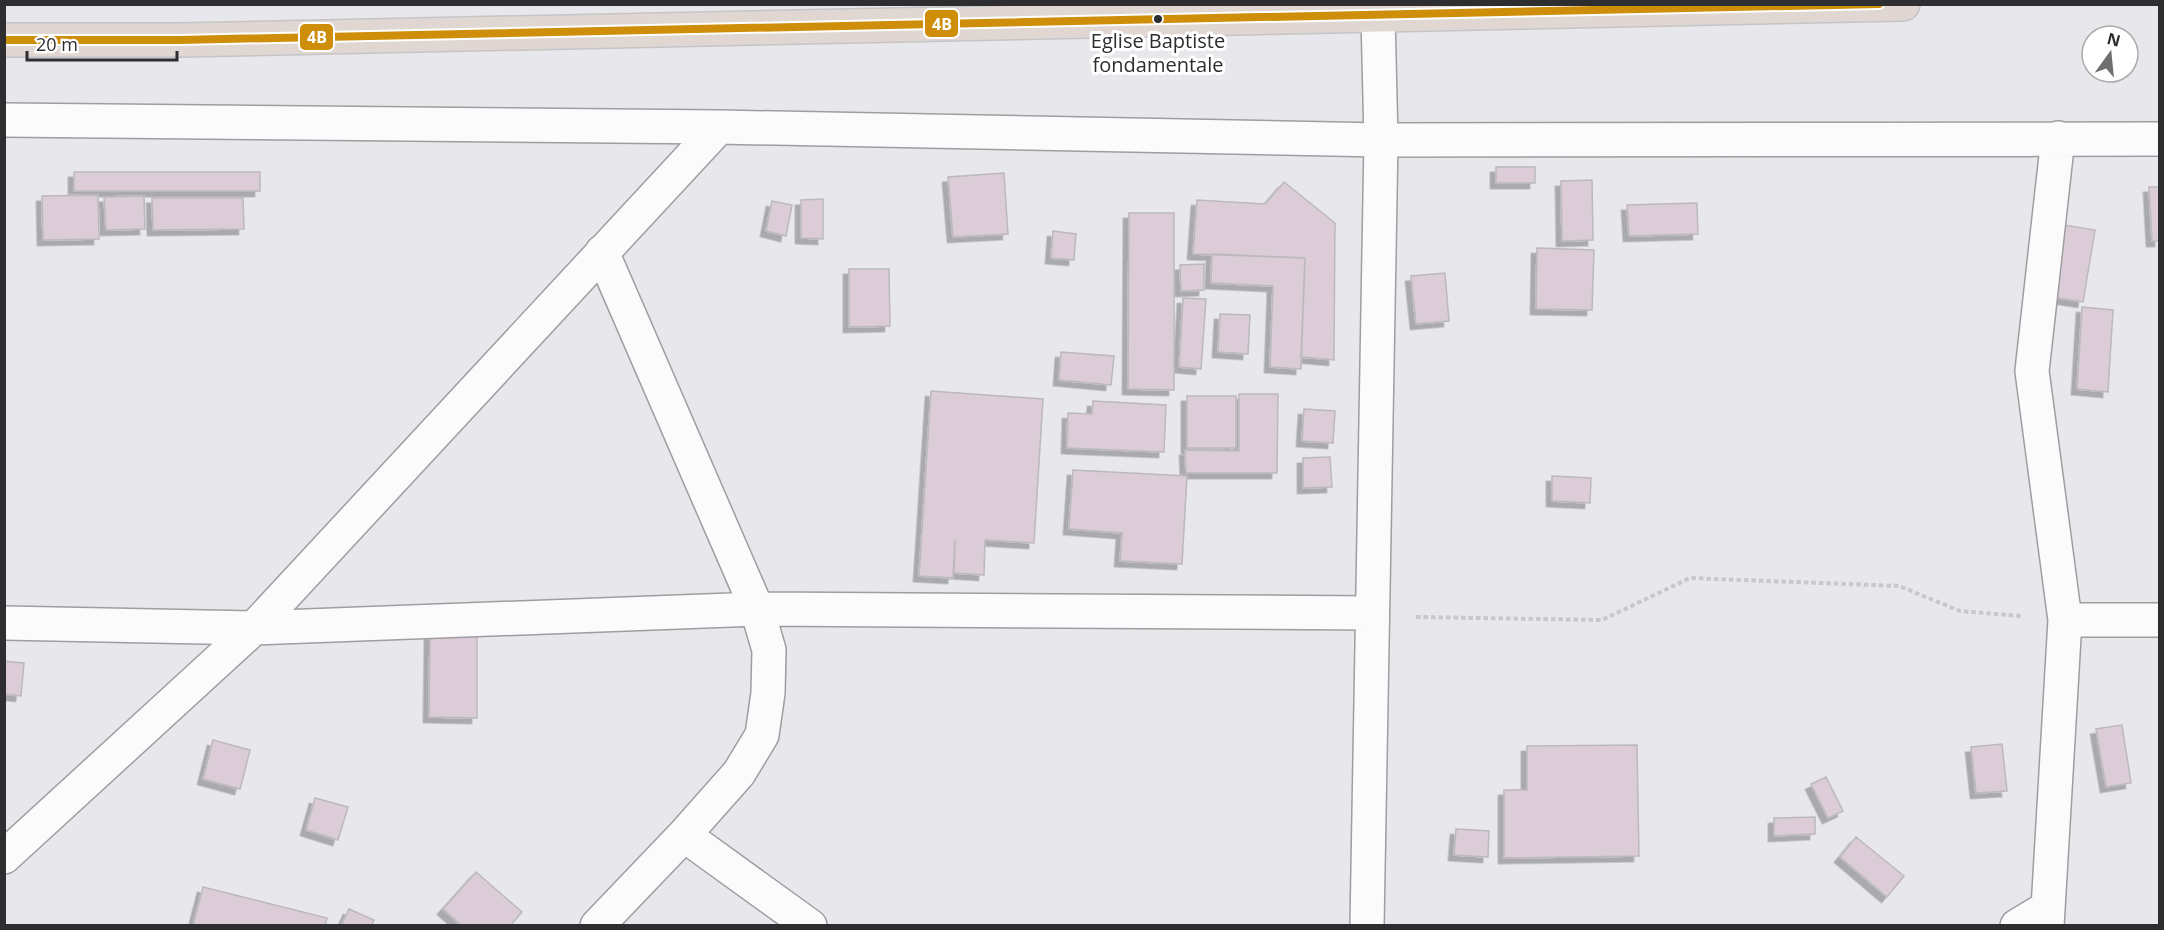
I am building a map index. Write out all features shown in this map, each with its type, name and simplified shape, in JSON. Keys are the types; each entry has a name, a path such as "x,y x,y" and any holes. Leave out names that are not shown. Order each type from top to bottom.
{"highway":[{"path":"4,40 179,40 1903,4"}],"street":[{"path":"1366,926 1381,140 1378,16"},
{"path":"4,120 719,127 1381,140 2160,139"},
{"path":"4,857 254,628 719,127"},
{"path":"2017,926 2047,917 2065,620 2031,371 2058,138"},
{"path":"597,926 684,835 739,773 762,735 768,693 770,650 757,609 602,252"},
{"path":"4,623 254,628 757,609 1373,615"},
{"path":"2065,620 2160,620"},
{"path":"684,835 810,926"}],"path":[{"path":"1373,615 1602,620 1690,578 1899,586 1960,611 2065,620"}],"building":[{"path":"1496,167 1535,167 1535,183 1496,183"},
{"path":"74,172 260,172 260,191 74,191"},
{"path":"1004,173 1008,234 953,237 948,177"},
{"path":"1592,180 1593,240 1562,241 1561,181"},
{"path":"1284,182 1335,223 1334,360 1301,357 1305,258 1193,254 1197,200 1265,204"},
{"path":"2149,187 2160,187 2160,241 2152,241"},
{"path":"98,195 99,239 43,240 42,196"},
{"path":"144,196 145,229 106,230 104,197"},
{"path":"152,198 243,198 244,229 153,230"},
{"path":"823,199 823,239 801,238 801,200"},
{"path":"772,201 792,205 786,236 766,231"},
{"path":"1697,203 1698,234 1629,236 1627,205"},
{"path":"1129,213 1174,213 1174,390 1128,389"},
{"path":"2064,225 2095,230 2083,302 2052,297"},
{"path":"1053,231 1076,234 1074,260 1051,258"},
{"path":"1537,248 1594,250 1592,310 1536,309"},
{"path":"1212,254 1305,258 1301,369 1270,367 1273,286 1211,283"},
{"path":"1204,264 1204,290 1181,291 1180,265"},
{"path":"849,269 889,269 890,326 849,327"},
{"path":"1445,273 1449,321 1416,324 1411,276"},
{"path":"1183,298 1206,299 1201,369 1179,367"},
{"path":"2082,307 2113,310 2108,392 2077,389"},
{"path":"1220,314 1250,315 1248,354 1218,352"},
{"path":"1061,352 1114,356 1111,385 1059,380"},
{"path":"931,391 1043,399 1034,543 985,540 984,575 954,573 955,540 953,578 919,576"},
{"path":"1239,394 1278,394 1277,473 1186,473 1185,450 1239,451"},
{"path":"1187,396 1236,396 1236,448 1187,448"},
{"path":"1093,401 1166,405 1164,452 1067,448 1068,413 1092,414"},
{"path":"1304,409 1335,411 1333,443 1302,441"},
{"path":"1330,457 1332,487 1303,488 1303,458"},
{"path":"1073,470 1187,476 1182,564 1120,561 1122,533 1069,529"},
{"path":"1552,476 1591,478 1590,503 1552,501"},
{"path":"430,634 477,635 477,718 429,717"},
{"path":"4,661 24,663 21,696 4,694"},
{"path":"2122,725 2131,783 2106,787 2096,729"},
{"path":"213,740 250,750 240,789 203,779"},
{"path":"2002,744 2007,791 1976,793 1971,747"},
{"path":"1637,745 1639,856 1504,858 1504,790 1527,790 1527,746"},
{"path":"1826,777 1843,811 1828,818 1811,784"},
{"path":"315,798 348,807 338,840 306,830"},
{"path":"1815,817 1815,834 1774,836 1774,818"},
{"path":"1456,829 1489,831 1488,857 1454,855"},
{"path":"1856,837 1904,876 1887,897 1840,857"},
{"path":"476,872 522,912 510,926 462,926 443,909"},
{"path":"203,887 327,918 325,926 193,926"},
{"path":"349,909 374,920 371,926 341,926"}],"transit line":[{"name":"4B","path":"4,40 179,40 1879,4"}],"place":[{"name":"Eglise Baptiste fondamentale","path":"1158,19"}]}
